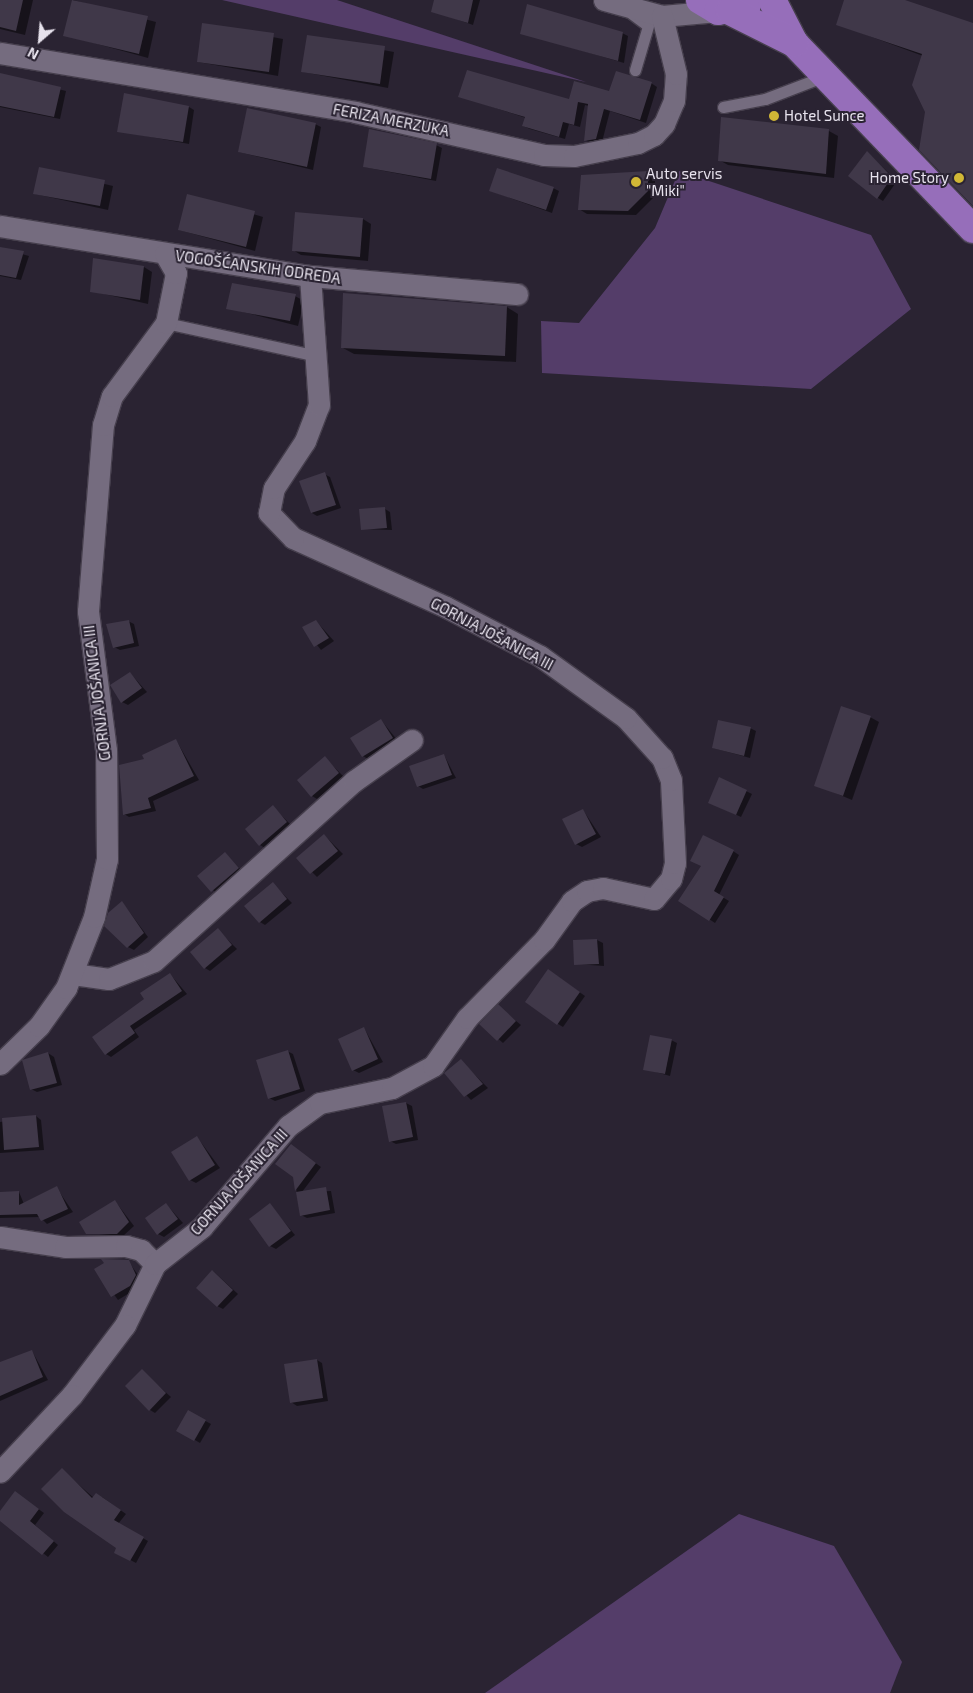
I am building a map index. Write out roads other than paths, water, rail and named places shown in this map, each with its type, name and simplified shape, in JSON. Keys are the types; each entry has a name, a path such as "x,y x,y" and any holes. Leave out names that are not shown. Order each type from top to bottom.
{"main road":[{"path":"716,7 755,0"},
{"path":"772,0 794,43 973,229"},
{"path":"716,7 794,43"}],"street":[{"path":"604,0 662,16 716,7"},
{"path":"662,16 679,0"},
{"name":"FERIZA MERZUKA","path":"0,53 355,112 544,155 574,156 638,142 654,135 664,124 674,101 676,74 662,16"},
{"name":"VOGOŠĆANSKIH ODREDA","path":"0,226 310,276 518,294"},
{"name":"GORNJA JOŠANICA III","path":"0,1064 40,1026 73,974 94,917 107,859 106,750 88,611 103,425 112,396 166,323 176,273 165,254"},
{"name":"GORNJA JOŠANICA III","path":"0,1472 72,1394 125,1325 155,1264 202,1226 288,1126 320,1103 392,1088 433,1066 467,1018 544,940 572,901 603,888 654,899 671,880 675,863 671,780 662,758 626,718 540,656 278,528 268,513 274,488 305,441 319,405 313,355 310,276"},
{"path":"73,974 109,979 154,961 354,781 412,740"},
{"path":"0,1237 65,1247 126,1246 141,1250 155,1264"}],"lane":[{"path":"624,7 648,26 635,70"},
{"path":"723,107 765,98 825,76"},
{"path":"166,323 313,355"}],"place":[{"name":"Hotel Sunce","path":"774,116"},
{"name":"Home Story","path":"959,178"},
{"name":"Auto servis \"Miki\"","path":"636,182"}]}
